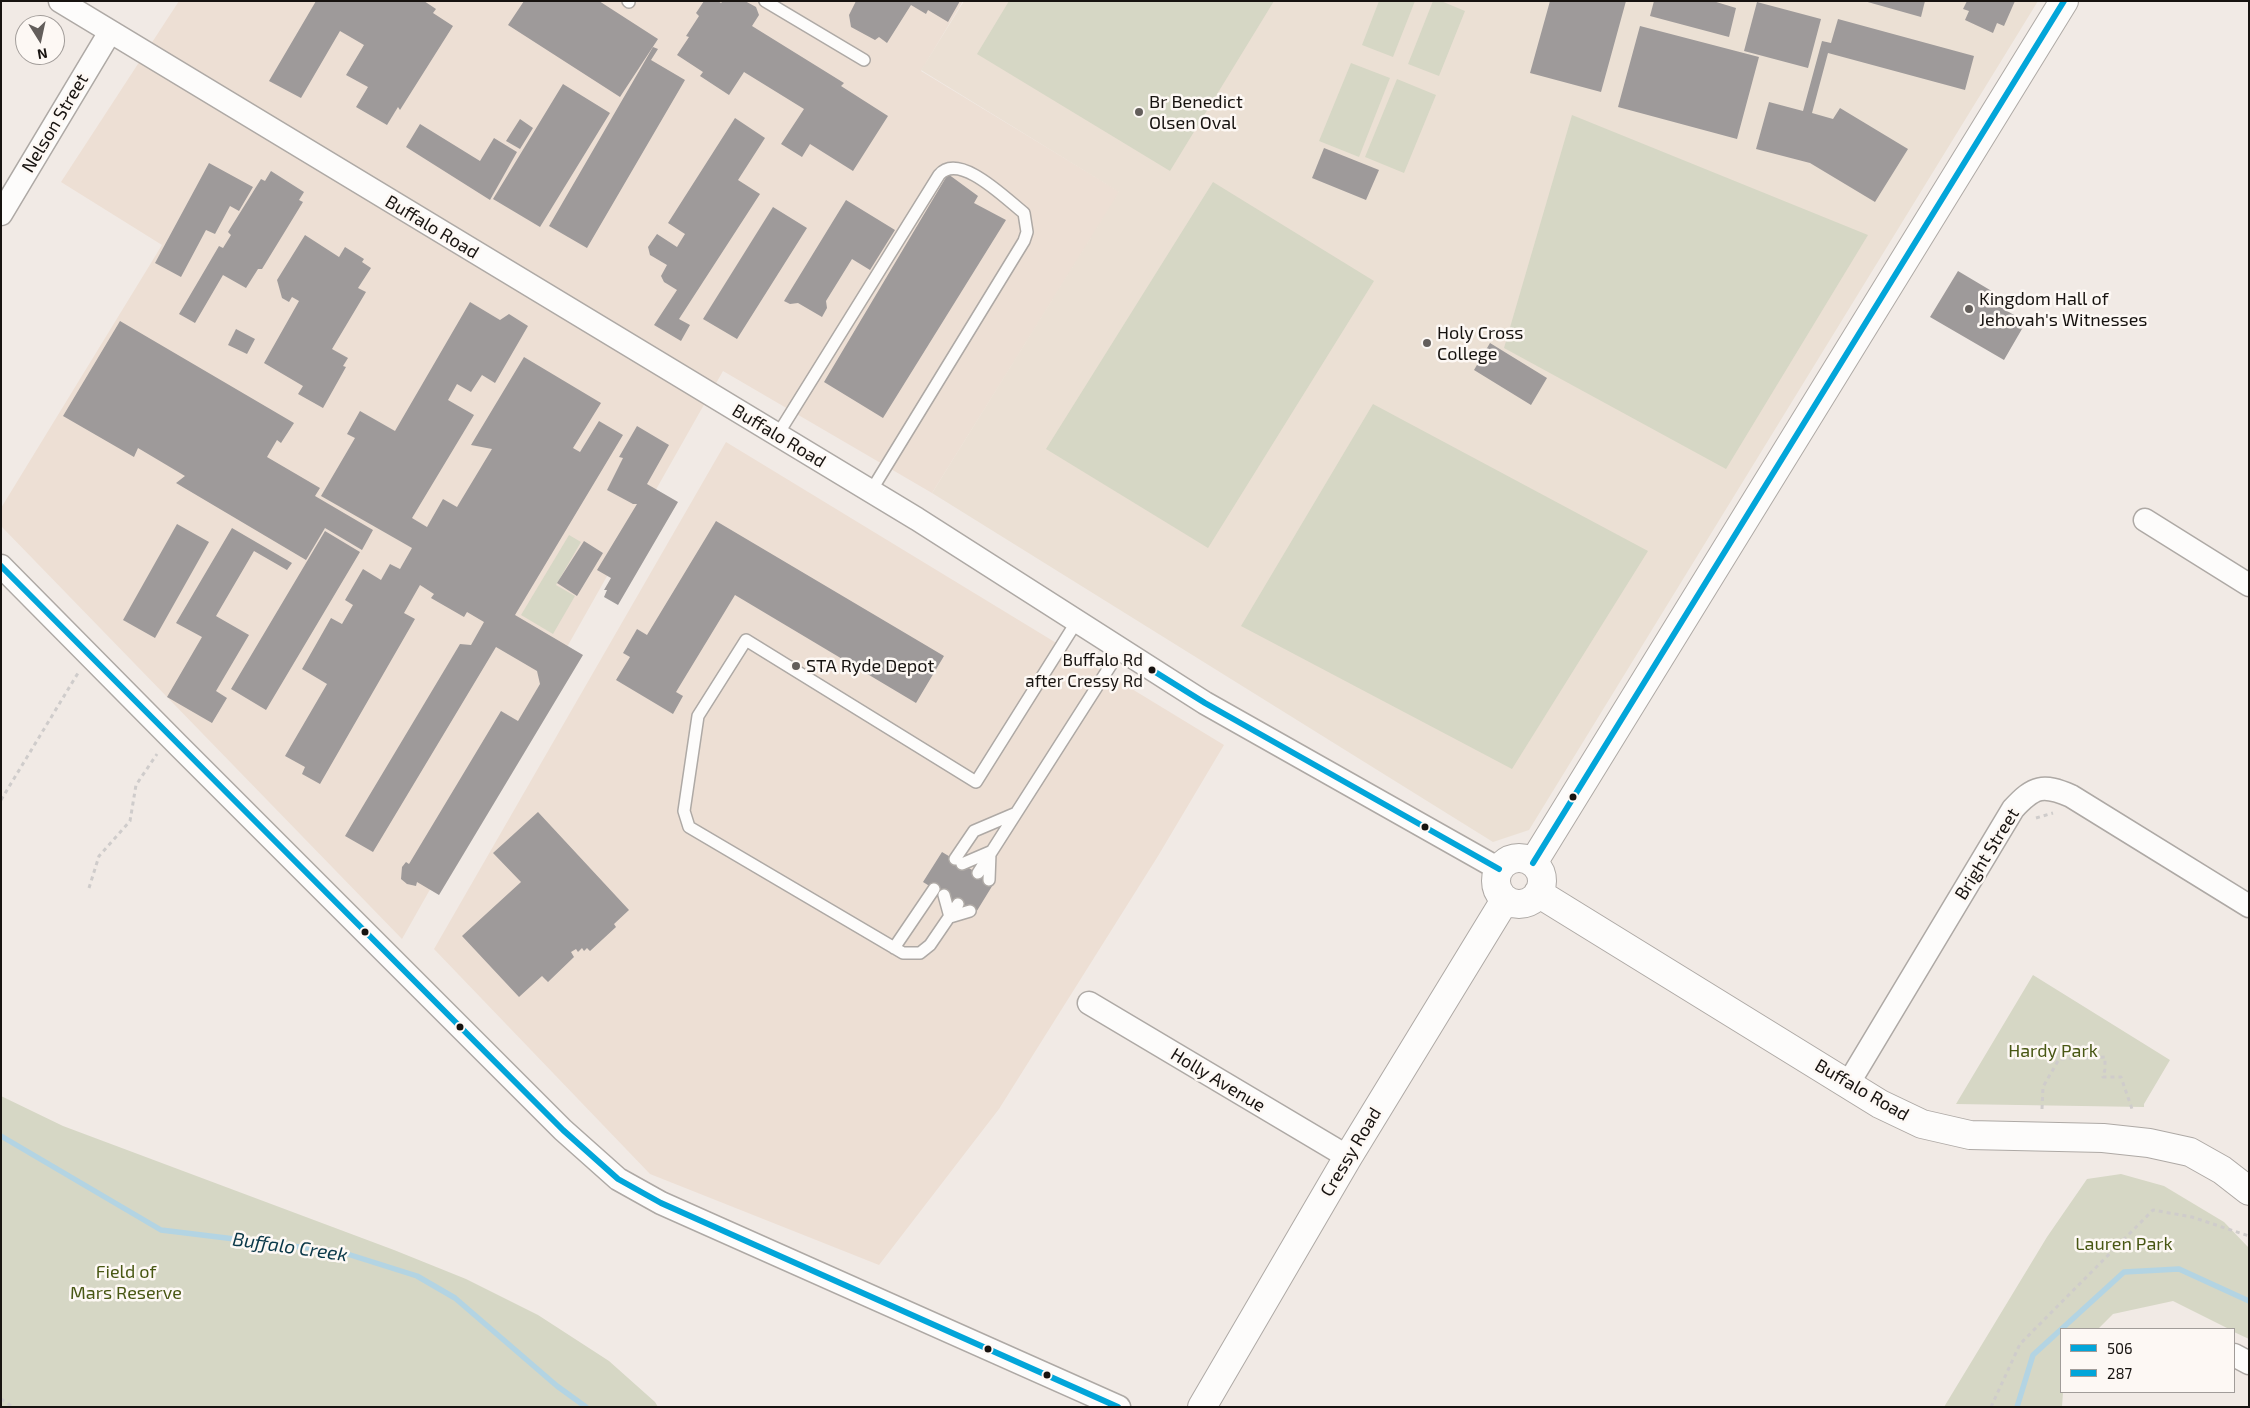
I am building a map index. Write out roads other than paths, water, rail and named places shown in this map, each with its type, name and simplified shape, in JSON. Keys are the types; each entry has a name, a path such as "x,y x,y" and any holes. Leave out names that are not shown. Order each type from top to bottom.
{"street":[{"name":"Buffalo Road","path":"60,1 778,434 1077,621 1205,704 1499,869"},
{"path":"1533,863 2064,1"},
{"name":"Nelson Street","path":"1,214 110,32"},
{"path":"2145,520 2249,585"},
{"path":"1,566 563,1130 618,1179 661,1203 1119,1407"},
{"name":"Bright Street","path":"1848,1084 2013,808 2026,795 2040,788 2054,789 2071,796 2249,906"},
{"path":"1519,858 1533,863 1541,874 1541,887 1538,893 1527,903 1520,904 1505,900 1500,895 1495,882 1499,869 1511,859 1519,858"},
{"name":"Buffalo Road","path":"1538,893 1880,1104 1922,1124 1970,1135 2103,1138 2149,1143 2190,1152 2222,1170 2249,1191"},
{"name":"Cressy Road","path":"1202,1407 1348,1157 1505,900"},
{"name":"Holly Avenue","path":"1089,1003 1348,1157"},
{"path":"2235,1356 2249,1363"}],"lane":[{"path":"765,1 864,60"},
{"path":"778,434 939,175 948,168 953,167 971,172 1024,213 1027,232 1014,258 870,491"},
{"path":"958,904 930,945 920,953 902,953 689,827 684,811 698,716 746,640 976,782 1077,621"},
{"path":"978,873 1121,649"},
{"path":"990,852 958,862 974,832 1014,814"},
{"path":"989,880 990,852"},
{"path":"894,948 934,889"},
{"path":"944,895 950,917"},
{"path":"950,917 970,911"}],"waterway":[{"name":"Buffalo Creek","path":"1,1136 161,1230 341,1252 417,1276 455,1298 557,1386 586,1407"},
{"name":"Buffalo Creek","path":"2063,1328 2124,1272 2179,1269 2249,1301"},
{"name":"Buffalo Creek","path":"2017,1407 2033,1355 2060,1330"}],"place":[{"name":"Br Benedict Olsen Oval","path":"1139,112"},
{"name":"Kingdom Hall of Jehovah's Witnesses","path":"1969,309"},
{"name":"Holy Cross College","path":"1427,343"},
{"name":"STA Ryde Depot","path":"796,666"},
{"name":"Buffalo Rd after Cressy Rd","path":"1152,670"}],"park label":[{"name":"Hardy Park","path":"2053,1051"},
{"name":"Lauren Park","path":"2124,1244"},
{"name":"Field of Mars Reserve","path":"126,1282"}]}
